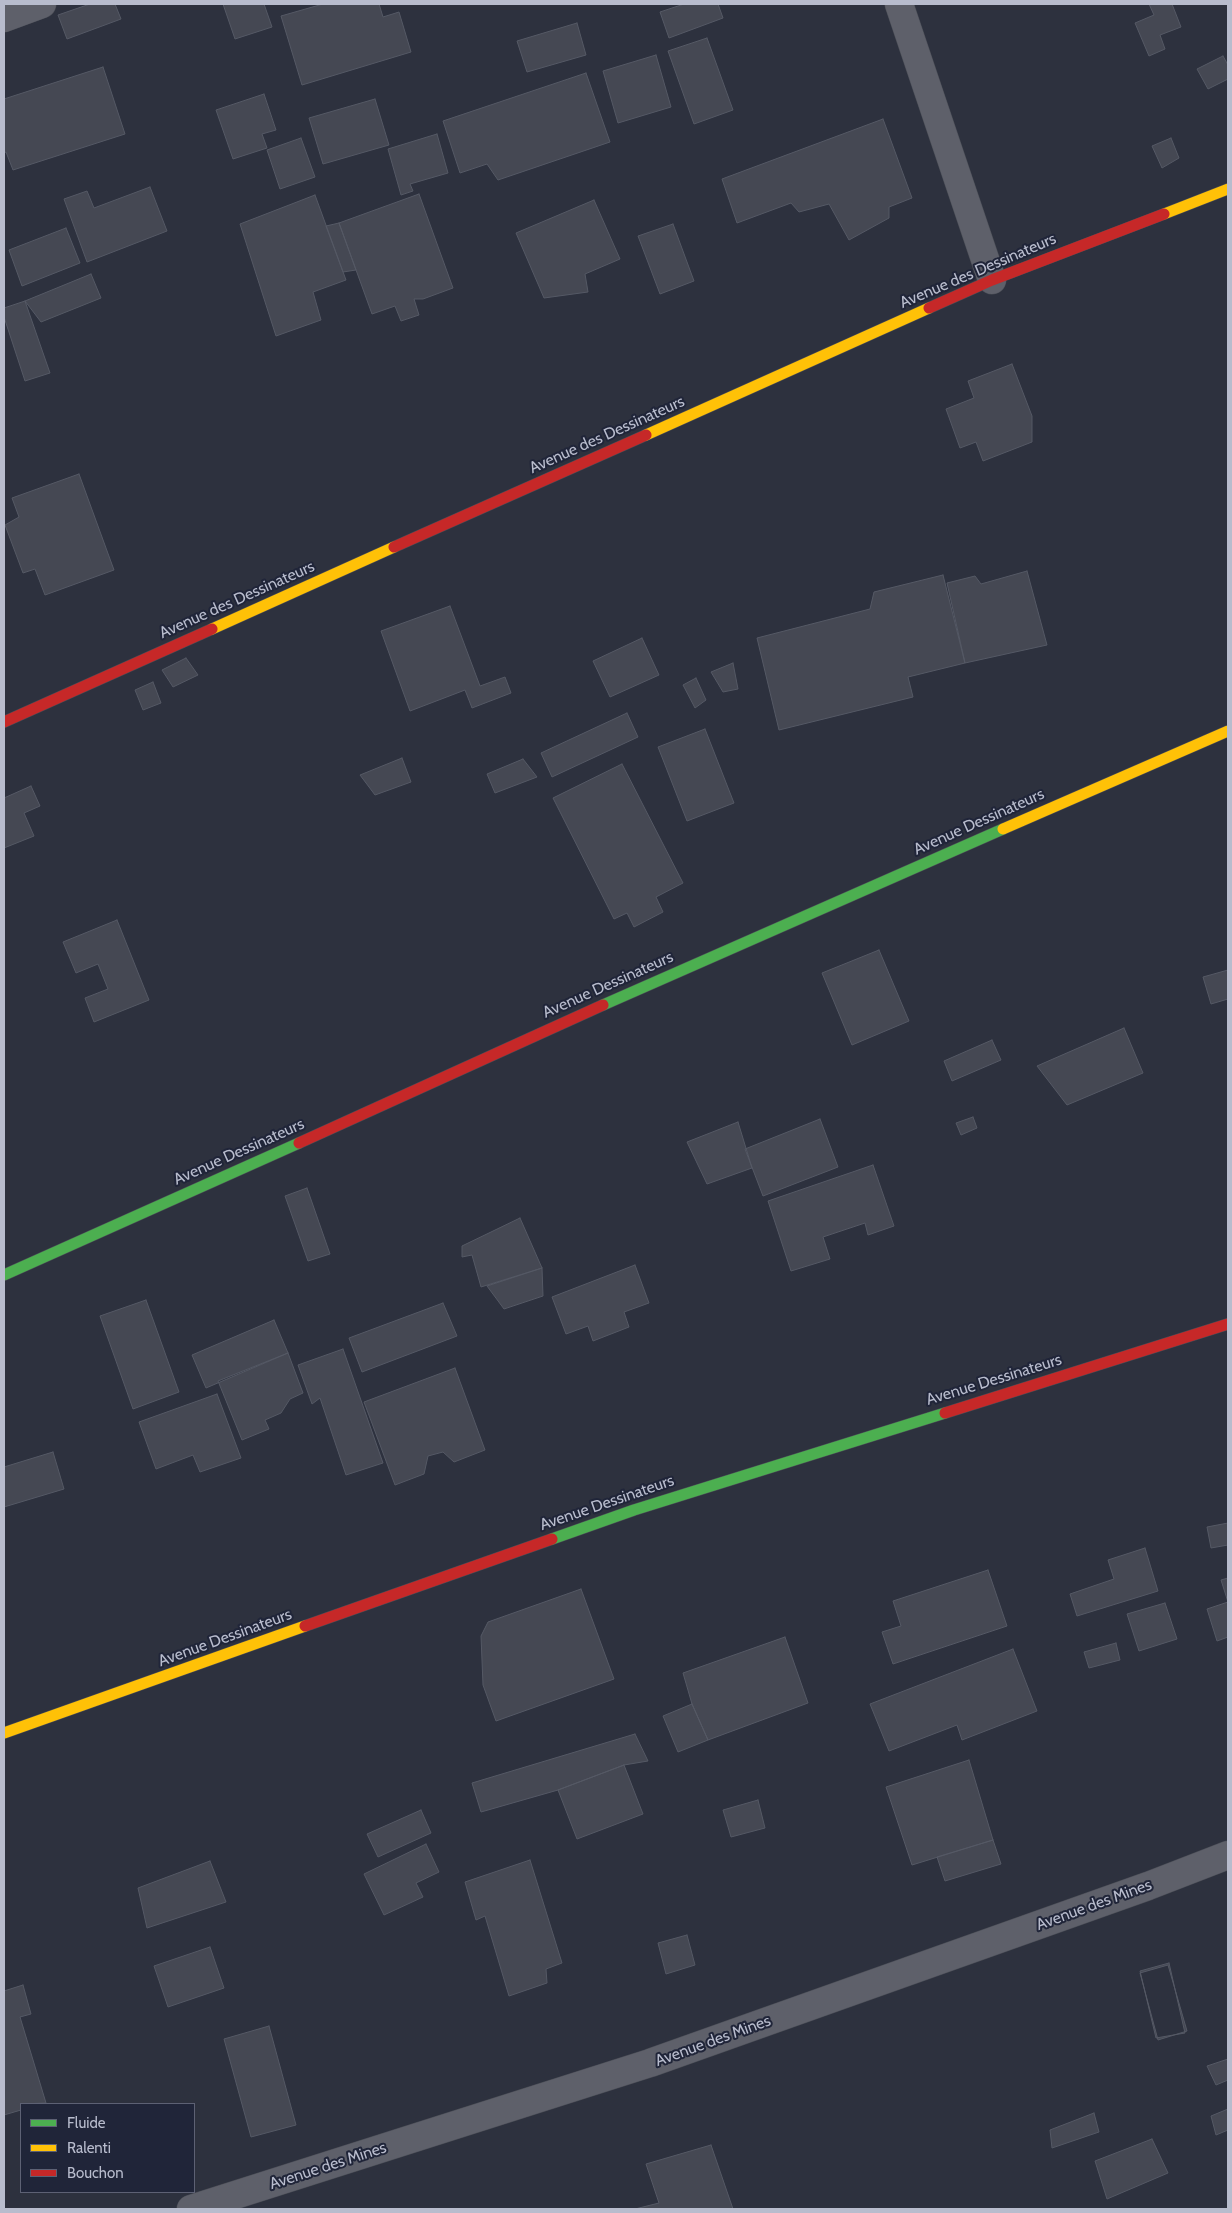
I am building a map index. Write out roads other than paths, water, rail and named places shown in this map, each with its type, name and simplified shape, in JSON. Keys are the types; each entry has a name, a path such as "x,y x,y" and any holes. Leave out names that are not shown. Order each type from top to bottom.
{"street":[{"path":"4,18 42,4"},
{"path":"899,4 992,280"},
{"name":"Avenue des Dessinateurs","path":"4,722 992,280 1228,189"},
{"name":"Avenue Dessinateurs","path":"4,1275 697,962 1228,731"},
{"name":"Avenue Dessinateurs","path":"4,1733 634,1510 1228,1324"},
{"name":"Avenue des Mines","path":"192,2209 650,2063 1139,1890 1228,1855"}]}
